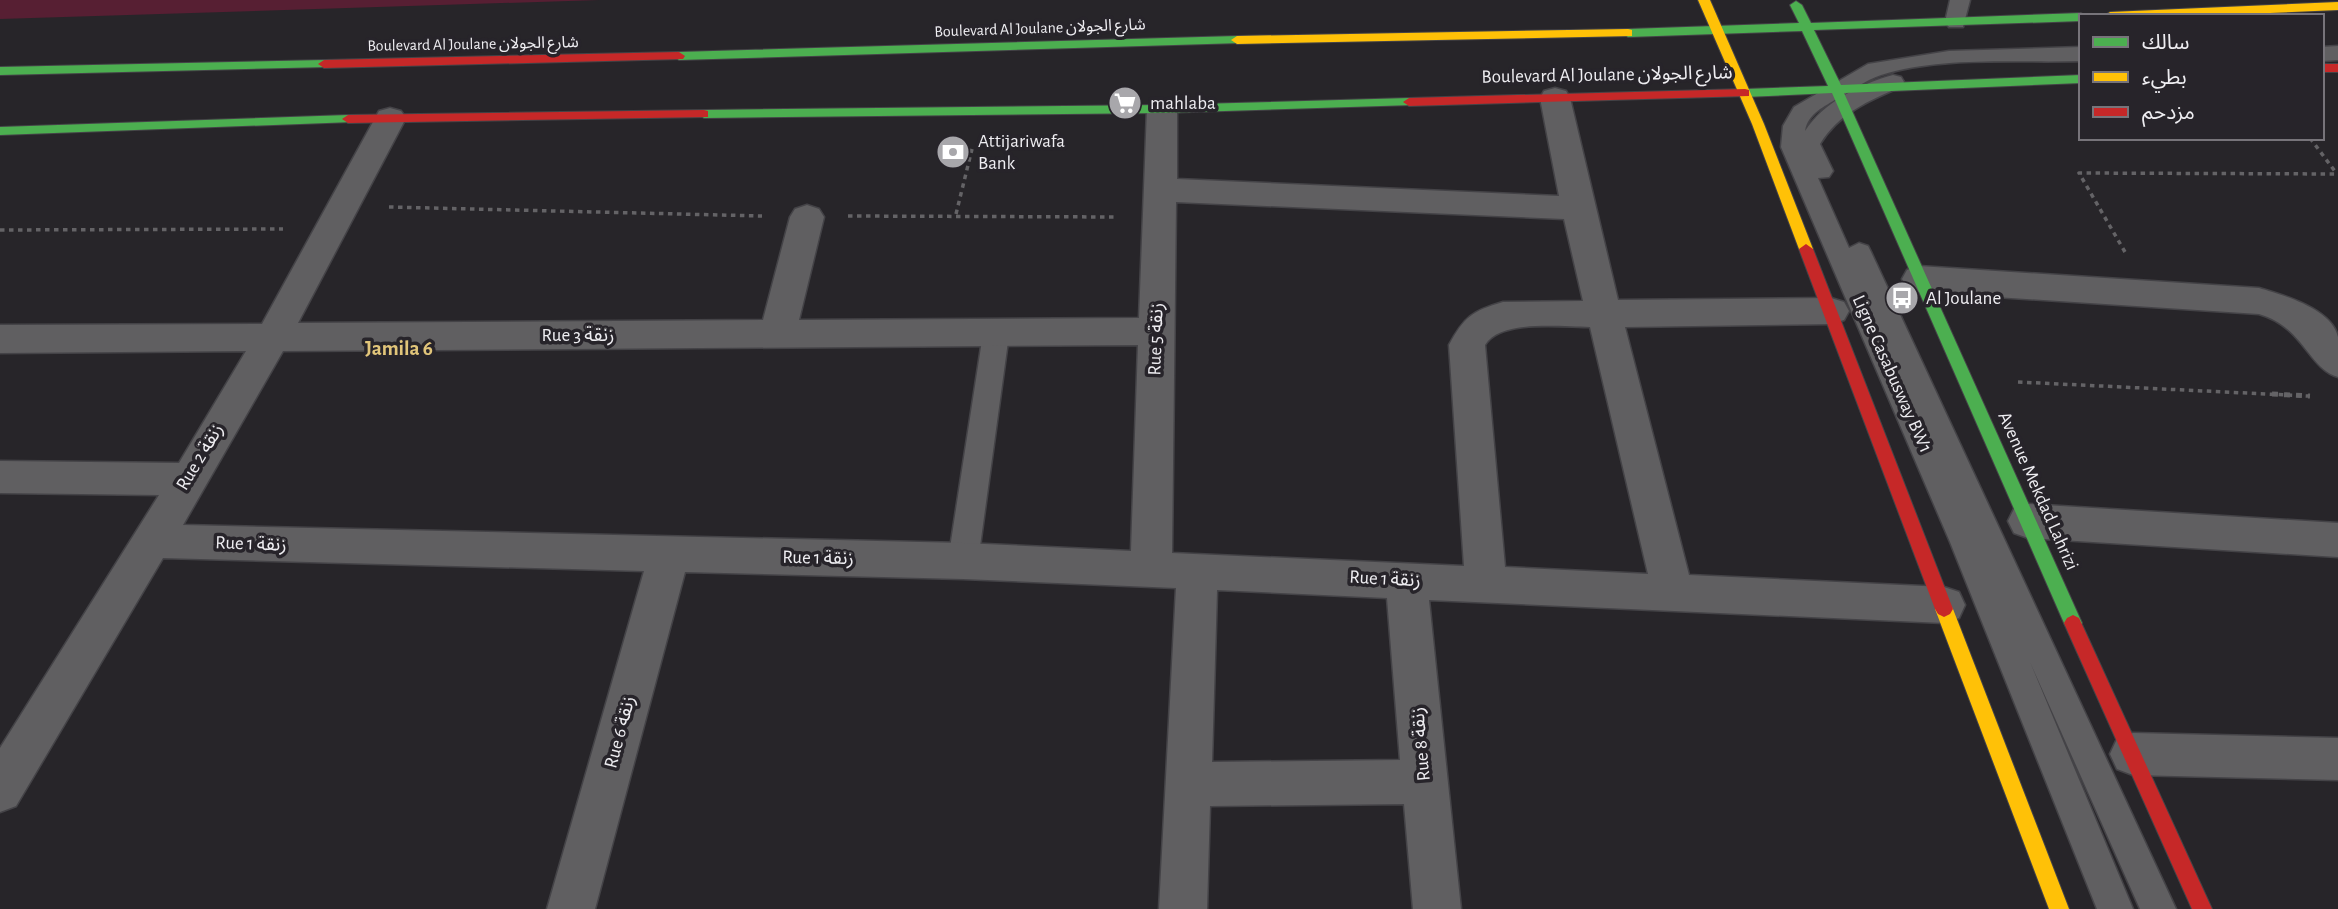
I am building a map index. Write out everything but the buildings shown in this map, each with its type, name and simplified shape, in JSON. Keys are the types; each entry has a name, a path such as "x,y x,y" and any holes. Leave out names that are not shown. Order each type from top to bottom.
{"main road":[{"path":"1703,0 1744,93 1831,311 2059,909"},
{"name":"Avenue Mekdad Lahrizi","path":"1794,0 1841,97 1919,279 2202,909"},
{"path":"2156,14 2338,6"},
{"name":"Boulevard Al Joulane شارع الجولان","path":"0,71 550,60 1392,34 1639,33 2079,17"},
{"path":"1882,87 2079,79"},
{"name":"Boulevard Al Joulane شارع الجولان","path":"0,131 390,118 1161,109 1744,93 1841,97"}],"street":[{"path":"1555,98 1578,208 1673,593"},
{"name":"Rue 5 زنقة","path":"1151,569 1161,109"},
{"name":"Rue 2 زنقة","path":"0,790 274,335 340,217 390,118"},
{"path":"1159,203 1578,208"},
{"path":"777,335 807,217"},
{"path":"1919,279 2259,301 2288,308 2308,320 2338,363"},
{"path":"1486,584 1467,345 1478,326 1503,315 1831,311"},
{"name":"Rue 3 زنقة","path":"0,339 274,335 777,335 1156,331"},
{"path":"0,477 187,479"},
{"path":"2028,521 2338,540"},
{"name":"Rue 1 زنقة","path":"150,541 963,561 1944,605"},
{"name":"Rue 6 زنقة","path":"571,909 669,555"},
{"path":"1183,909 1197,571"},
{"name":"Rue 8 زنقة","path":"1406,580 1437,909"},
{"path":"2133,754 2338,759"},
{"path":"1188,784 1424,782"}],"lane":[{"path":"1956,22 1960,0"},
{"name":"Ligne Casabusway BW1","path":"2079,54 1922,62 1875,69 1847,81 1841,97 1820,121 1808,144 1948,442 2158,909"},
{"name":"Ligne Casabusway BW1","path":"2079,64 1937,70 1803,108 1791,129 1793,147 1965,542 2115,909"},
{"path":"963,561 996,334"}],"path":[{"path":"956,214 982,111"},
{"path":"2312,140 2338,174"},
{"path":"2148,292 2079,173 2338,174"},
{"path":"0,230 340,217 807,217 956,214 1159,203"},
{"path":"1965,380 2324,397"}],"shaded area":[{"path":"0,0 599,0 0,19"}],"traffic: fast":[{"path":"1796,5 1844,105 2073,623"},
{"path":"1628,33 2079,17"},
{"path":"679,56 1237,40"},
{"path":"0,71 324,64"},
{"path":"1745,93 2079,79"},
{"path":"704,114 1162,109 1409,102"},
{"path":"0,131 348,119"}],"traffic: slow":[{"path":"1704,0 1758,124 1806,249"},
{"path":"2156,14 2338,6"},
{"path":"1237,40 1628,33"},
{"path":"1944,609 2059,909"}],"traffic: jam":[{"path":"324,64 679,56"},
{"path":"2324,68 2338,68"},
{"path":"1409,102 1745,93"},
{"path":"348,119 704,114"},
{"path":"1806,249 1944,609"},
{"path":"2073,623 2202,909"}],"place":[{"name":"mahlaba","path":"1125,103"},
{"name":"Attijariwafa Bank","path":"953,152"},
{"name":"Al Joulane","path":"1902,298"}],"district":[{"name":"Jamila 6","path":"399,348"}]}
